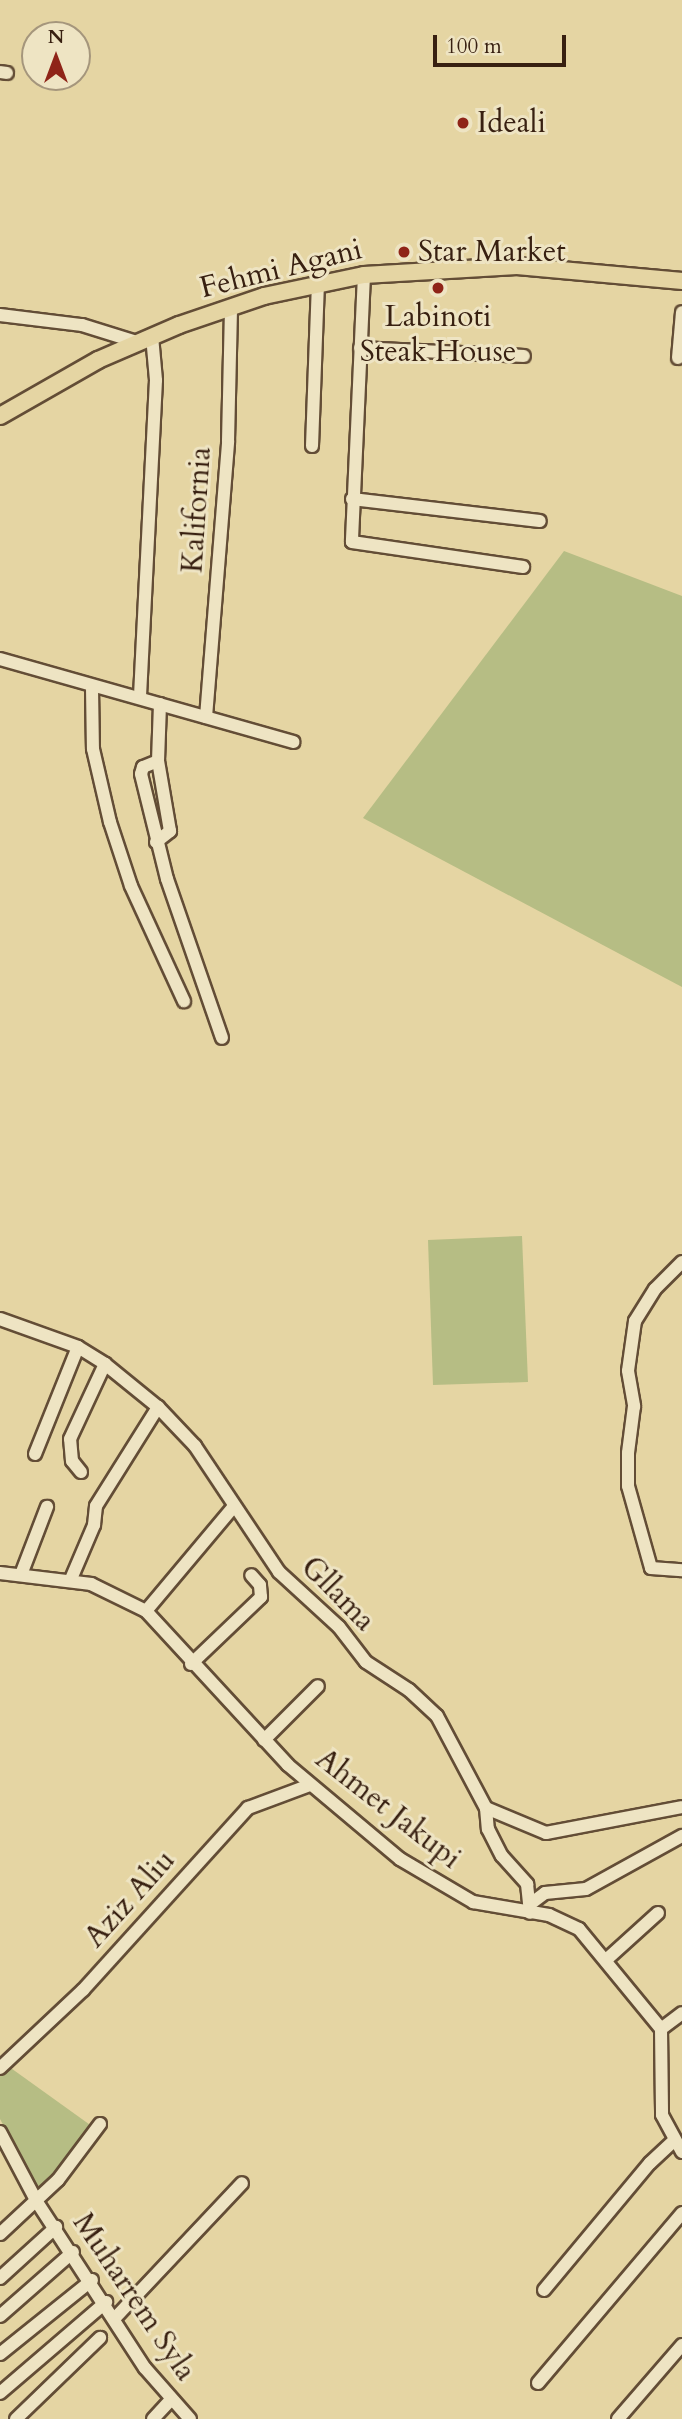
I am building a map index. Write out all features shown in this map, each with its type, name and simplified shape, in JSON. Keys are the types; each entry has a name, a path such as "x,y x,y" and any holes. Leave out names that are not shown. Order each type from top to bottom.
{"main road":[{"name":"Fehmi Agani","path":"0,416 145,339 232,306 364,275 517,266 682,281"}],"street":[{"path":"364,275 352,542 523,567"},
{"path":"312,446 318,285"},
{"name":"Kalifornia","path":"206,717 228,441 232,306"},
{"path":"678,358 682,312"},
{"path":"0,315 82,325 145,339 156,380 140,696"},
{"path":"360,348 524,356"},
{"path":"352,499 540,521"},
{"path":"0,659 92,688 140,696 293,742"},
{"path":"92,688 93,749 110,822 131,886 184,1001"},
{"path":"160,704 158,761 143,767 141,774 156,842 222,1038"},
{"path":"682,1262 655,1289 635,1321 628,1371 634,1406 628,1453 628,1486 651,1568 682,1570"},
{"name":"Gllama","path":"0,1319 78,1347 105,1364 158,1407 216,1471 234,1506 279,1572 338,1627 366,1662 409,1690 437,1716 486,1808 488,1829 502,1856 527,1884 531,1908"},
{"path":"35,1454 78,1347"},
{"path":"81,1472 72,1461 69,1440 105,1364"},
{"path":"71,1579 94,1525 96,1506 158,1407"},
{"path":"146,1611 234,1506"},
{"path":"22,1572 47,1507"},
{"name":"Ahmet Jakupi","path":"0,1573 22,1572 71,1579 114,1592 146,1611 191,1664 310,1785 439,1886 473,1902 531,1908 579,1929 661,2029"},
{"path":"191,1664 261,1597 260,1585 251,1575"},
{"path":"264,1740 318,1686"},
{"name":"Aziz Aliu","path":"0,2068 83,1990 238,1817 271,1797 310,1785"},
{"path":"486,1808 546,1833 682,1807"},
{"path":"531,1908 545,1893 586,1889 682,1836"},
{"path":"606,1960 659,1913"},
{"path":"544,2290 650,2163 678,2142 662,2115 659,2092 664,2047 661,2029 682,2013"},
{"name":"Muharrem Syla","path":"37,2202 100,2124"},
{"name":"Muharrem Syla","path":"0,2132 4,2156 57,2227 170,2401 190,2419"},
{"path":"115,2318 242,2183"},
{"path":"0,2234 37,2202"},
{"path":"538,2383 682,2213"},
{"path":"0,2278 57,2227"},
{"path":"0,2316 73,2252"},
{"path":"0,2354 92,2280"},
{"path":"0,2393 106,2302"},
{"path":"16,2419 100,2338"},
{"path":"618,2419 682,2345"},
{"path":"153,2419 170,2401"}],"green space":[{"path":"564,551 682,596 682,987 363,818"},
{"path":"522,1236 528,1382 433,1385 428,1240"},
{"path":"8,2066 93,2127 41,2195 0,2119 0,2075"}],"place":[{"name":"Ideali","path":"463,123"},
{"name":"Star Market","path":"404,252"},
{"name":"Labinoti Steak House","path":"438,288"}]}
